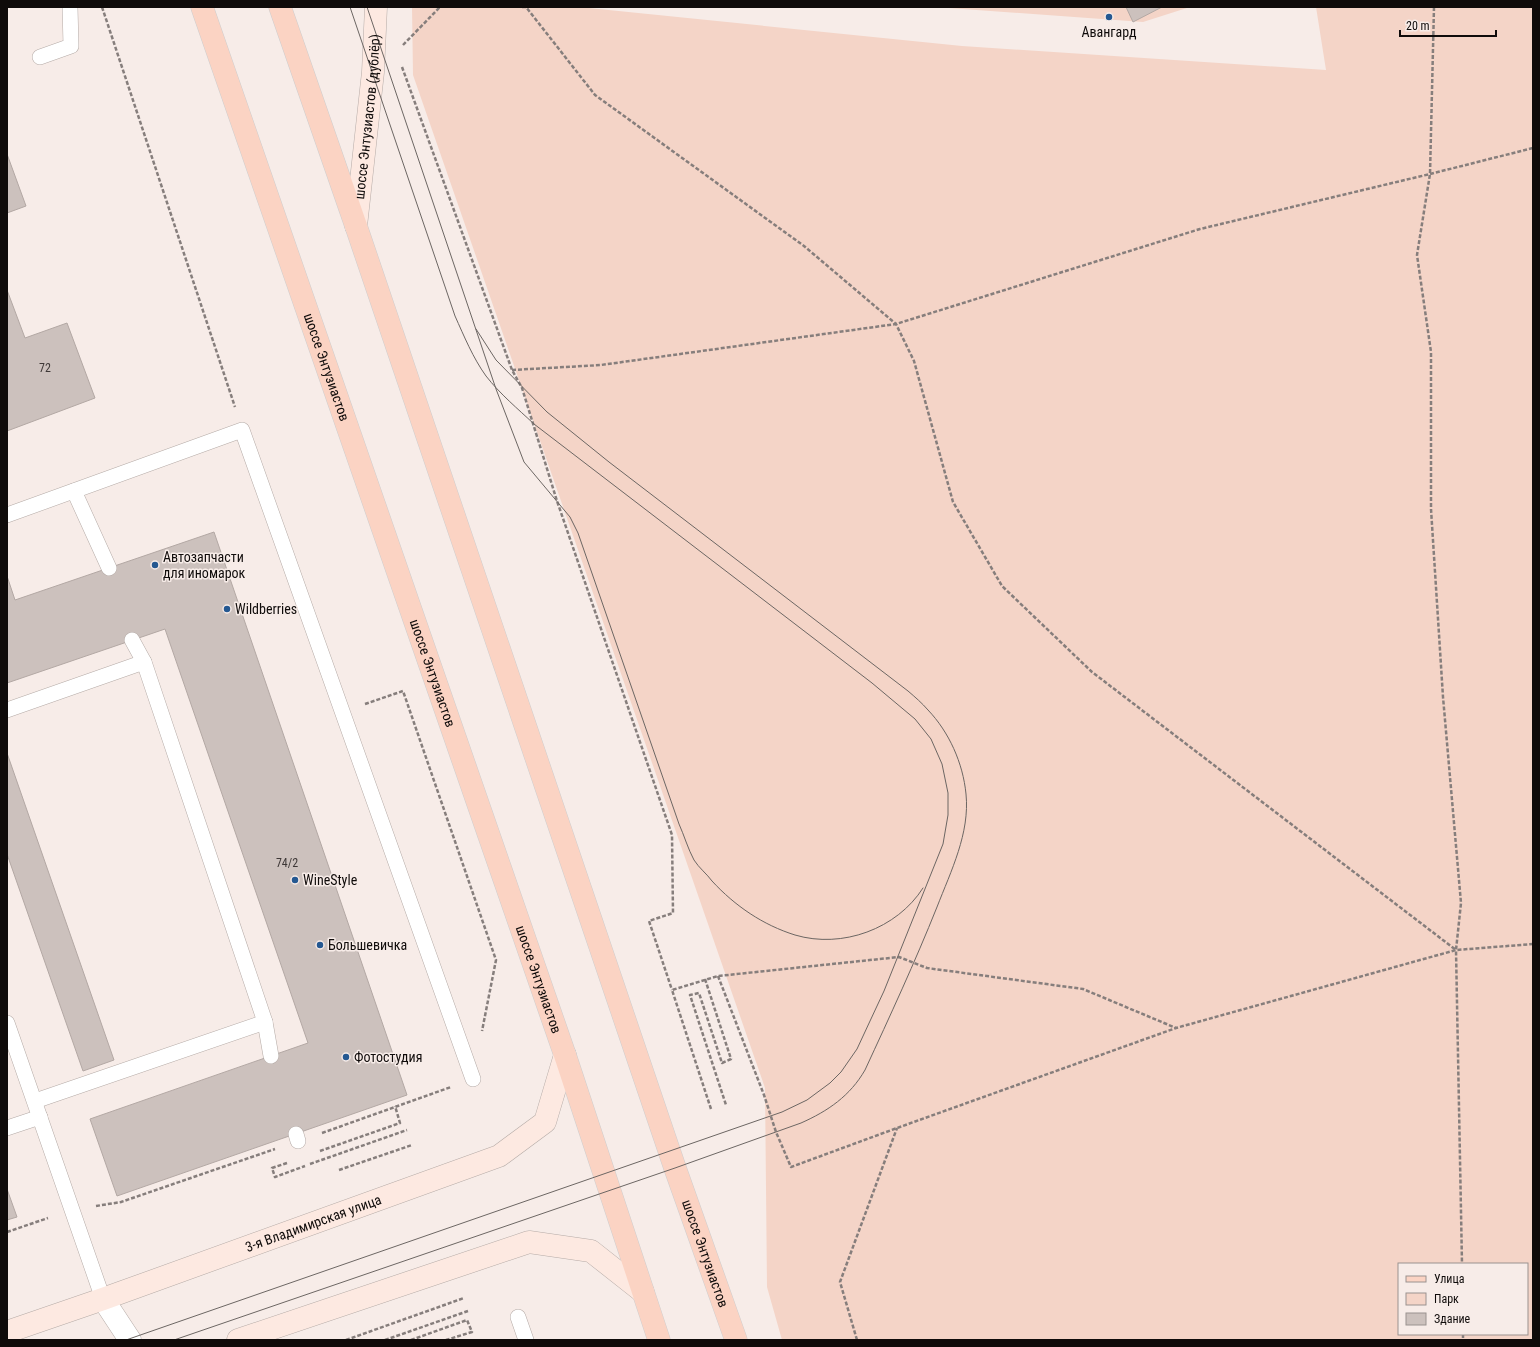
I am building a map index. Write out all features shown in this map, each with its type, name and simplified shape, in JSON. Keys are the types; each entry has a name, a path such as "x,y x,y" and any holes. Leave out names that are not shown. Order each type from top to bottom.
{"main road":[{"name":"шоссе Энтузиастов","path":"202,7 565,1055 660,1340"},
{"name":"шоссе Энтузиастов","path":"280,7 356,226 670,1152 736,1340"}],"street":[{"name":"шоссе Энтузиастов (дублёр)","path":"356,226 373,72 376,7"},
{"name":"3-я Владимирская улица","path":"7,1332 500,1156 545,1122 565,1055"},
{"path":"238,1340 529,1242 591,1251 644,1292"},
{"path":"103,1299 130,1340"}],"lane":[{"path":"40,58 71,46 70,7"},
{"path":"7,515 242,430 473,1079"},
{"path":"74,491 109,568"},
{"path":"132,640 144,662 265,1022 271,1056"},
{"path":"7,710 144,662"},
{"path":"7,1022 103,1299"},
{"path":"35,1101 265,1022"},
{"path":"7,1128 40,1117"},
{"path":"518,1317 526,1340"}],"path":[{"path":"102,7 242,430"},
{"path":"402,45 440,7"},
{"path":"522,7 526,7 595,95 804,246 896,324 914,361 953,502 1002,586 1092,672 1456,950"},
{"path":"1434,7 1430,174 1417,255 1431,352 1431,509 1443,697 1461,903 1456,950 1462,1263"},
{"path":"402,66 512,370 522,388 560,509 672,835 674,913 649,920 712,1110"},
{"path":"512,370 601,365 896,324 1200,229 1533,148"},
{"path":"343,712 403,690 496,960 482,1034"},
{"path":"718,976 764,1095 776,1132 791,1168 897,1128 1176,1028 1456,950 1533,944"},
{"path":"672,990 718,976 899,957 927,968 1082,989 1176,1028"},
{"path":"705,979 731,1059 722,1063 699,993 690,995 726,1105"},
{"path":"7,1232 72,1209 121,1202 297,1138 473,1079"},
{"path":"317,1152 400,1123 394,1106"},
{"path":"857,1340 840,1282 897,1128"},
{"path":"294,1160 272,1168 275,1176 407,1130"},
{"path":"339,1170 412,1144"},
{"path":"346,1340 464,1298"},
{"path":"385,1340 468,1311"},
{"path":"411,1340 467,1320 472,1332 446,1340"}],"green space":[{"path":"412,7 579,7 962,46 1326,70 1316,7 1533,7 1533,1340 782,1340 767,1287 765,1088 413,75"},
{"name":"Авангард","path":"935,7 1190,7 1143,22"}],"building":[{"path":"1126,7 1162,7 1133,22"},
{"path":"7,154 26,206 7,213"},
{"path":"7,290 25,338 67,323 95,398 7,431"},
{"path":"214,532 407,1095 117,1196 90,1119 308,1043 165,629 7,683 7,576 15,600"},
{"path":"7,753 114,1060 83,1071 7,854"},
{"path":"7,1189 17,1217 7,1220"}],"tram line":[{"path":"126,1340 782,1112 807,1100 830,1083 841,1072 857,1049 884,991 943,844 948,815 948,793 942,764 931,739 915,719 872,683 534,424 491,383 481,369 455,316 350,7"},
{"path":"367,7 496,389 524,462 570,517 578,533 679,824 694,860 730,899 750,914 783,931 813,939 849,937 867,932 883,925 899,915 923,888"},
{"path":"174,1340 675,1168 801,1123 829,1108 838,1102 852,1088 865,1070 920,948 958,852 965,823 966,809 966,794 962,771 954,749 948,738 936,719 926,707 908,691 609,462 547,412 496,360 476,329"}],"place":[{"name":"Авангард","path":"1109,17"},
{"name":"Автозапчасти для иномарок","path":"155,565"},
{"name":"Wildberries","path":"227,609"},
{"name":"WineStyle","path":"295,880"},
{"name":"Большевичка","path":"320,945"},
{"name":"Фотостудия","path":"346,1057"}]}
